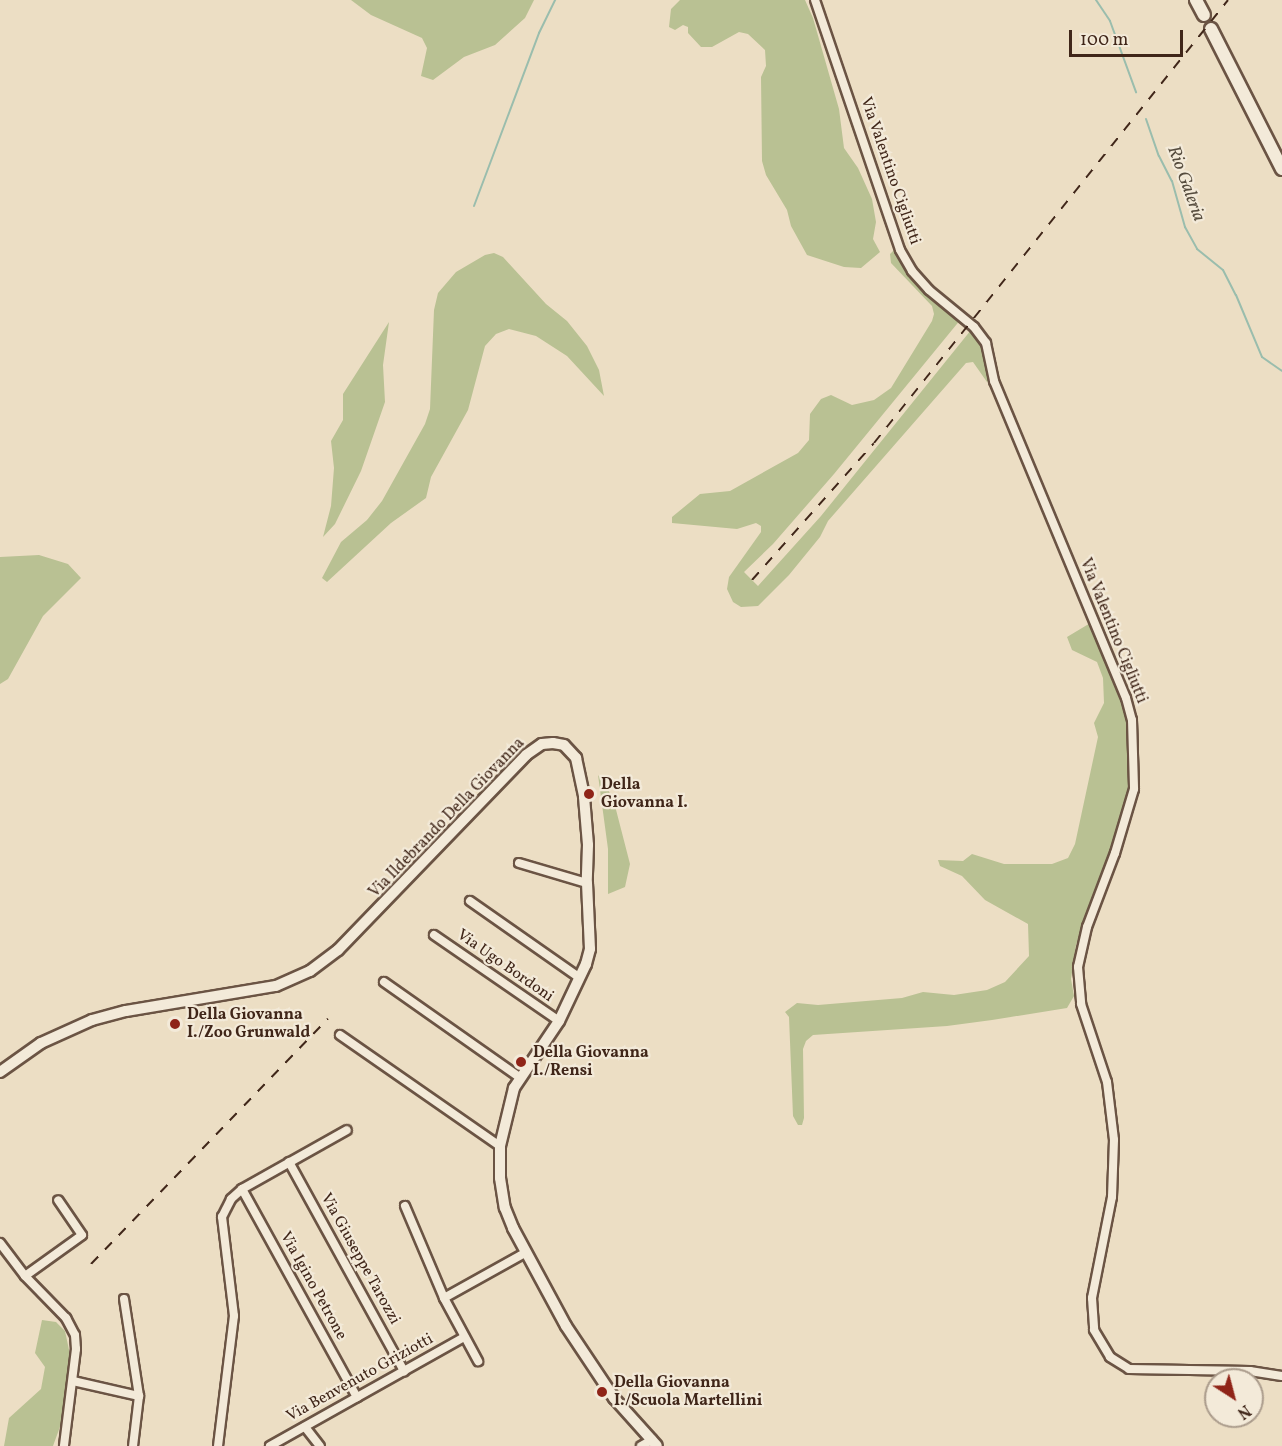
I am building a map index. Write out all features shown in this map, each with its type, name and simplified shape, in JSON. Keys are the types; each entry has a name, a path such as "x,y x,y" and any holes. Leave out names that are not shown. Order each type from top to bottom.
{"main road":[{"path":"1196,0 1204,15"},
{"path":"1211,29 1282,169"}],"street":[{"name":"Via Valentino Cigliutti","path":"815,0 900,250 912,271 929,290 974,327 986,343 994,381 1126,698 1132,720 1134,789 1087,927 1078,967 1081,1004 1107,1082 1114,1140 1112,1197 1092,1298 1094,1330 1110,1357 1129,1369 1250,1371 1282,1376"},
{"name":"Via Ildebrando Della Giovanna","path":"0,1072 41,1043 92,1020 126,1011 276,986 310,971 338,951 524,757 542,744 553,742 564,746 577,760 588,836 587,884 591,940 586,964 559,1021 519,1077 506,1113 500,1146 500,1178 505,1208 525,1253 571,1334 614,1398 654,1443"},
{"path":"519,863 587,884"},
{"path":"470,901 580,978"},
{"name":"Via Ugo Bordoni","path":"434,935 559,1021"},
{"path":"384,982 519,1077"},
{"path":"340,1035 500,1146"},
{"path":"218,1446 234,1316 222,1217 231,1199 242,1189 347,1130"},
{"name":"Via Giuseppe Tarozzi","path":"289,1162 404,1371"},
{"name":"Via Igino Petrone","path":"242,1189 357,1397"},
{"path":"25,1276 82,1235 58,1200"},
{"path":"405,1206 444,1298 478,1361"},
{"path":"0,1243 25,1276 60,1311 72,1329 76,1343 64,1446"},
{"path":"444,1298 525,1253"},
{"path":"124,1299 139,1396 133,1446"},
{"name":"Via Benvenuto Griziotti","path":"270,1446 464,1336"},
{"path":"73,1381 139,1396"},
{"path":"305,1427 320,1446"},
{"path":"641,1446 654,1443"}],"green space":[{"path":"351,0 534,0 525,18 495,45 464,57 433,80 421,76 427,48 422,38 371,15"},
{"path":"680,0 805,0 813,18 839,109 844,148 858,168 872,199 876,222 873,239 880,252 861,268 844,267 807,255 791,226 787,210 766,175 762,161 761,77 766,66 765,50 748,34 739,32 712,47 701,47 688,33 688,27 683,25 675,30 669,27 671,9"},
{"path":"895,249 912,278 942,308 961,319 834,474 773,544 744,572 758,586 821,516 971,330 984,347 989,381 987,382 973,362 966,363 828,521 820,537 789,575 758,606 741,607 733,602 727,589 729,577 761,532 761,526 756,523 737,529 672,523 672,517 700,494 730,491 798,453 809,440 810,414 821,399 831,395 852,405 874,400 891,388 934,314 932,306 891,263 890,254"},
{"path":"494,253 503,257 546,304 567,321 587,346 599,370 604,396 567,356 536,336 509,329 496,334 485,346 468,410 431,477 426,498 391,523 327,582 322,578 341,542 367,520 382,501 425,424 430,409 434,310 438,293 456,272 485,255"},
{"path":"389,322 383,365 385,402 361,471 335,524 323,537 331,506 334,468 331,441 343,420 343,394"},
{"path":"39,555 68,564 81,578 43,616 8,679 0,684 0,557"},
{"path":"1092,622 1122,699 1131,743 1130,795 1076,945 1071,979 1074,996 1067,1008 947,1026 813,1035 806,1041 803,1049 804,1118 802,1125 798,1125 793,1116 789,1017 785,1012 797,1003 818,1005 902,998 923,992 954,995 987,990 1005,982 1029,956 1028,924 985,900 962,876 940,866 938,860 963,861 972,854 1004,864 1052,864 1068,858 1075,844 1098,737 1094,723 1104,703 1103,678 1097,662 1072,650 1067,637"},
{"path":"598,775 613,798 630,864 625,887 608,894 608,849"},
{"path":"42,1320 56,1322 65,1331 72,1364 61,1424 53,1446 4,1446 9,1418 41,1389 45,1367 35,1353"}],"waterway":[{"path":"474,206 539,33 555,0"},
{"name":"Rio Galeria","path":"1096,0 1110,21 1136,92"},
{"name":"Rio Galeria","path":"1146,119 1159,156 1172,181 1185,227 1197,249 1223,270 1262,357 1282,371"}],"railway":[{"path":"752,580 874,443 1228,0"},
{"path":"91,1264 328,1019"}],"place":[{"name":"Della Giovanna I.","path":"589,794"},
{"name":"Della Giovanna I./Zoo Grunwald","path":"175,1024"},
{"name":"Della Giovanna I./Rensi","path":"521,1062"},
{"name":"Della Giovanna I./Scuola Martellini","path":"602,1392"}]}
